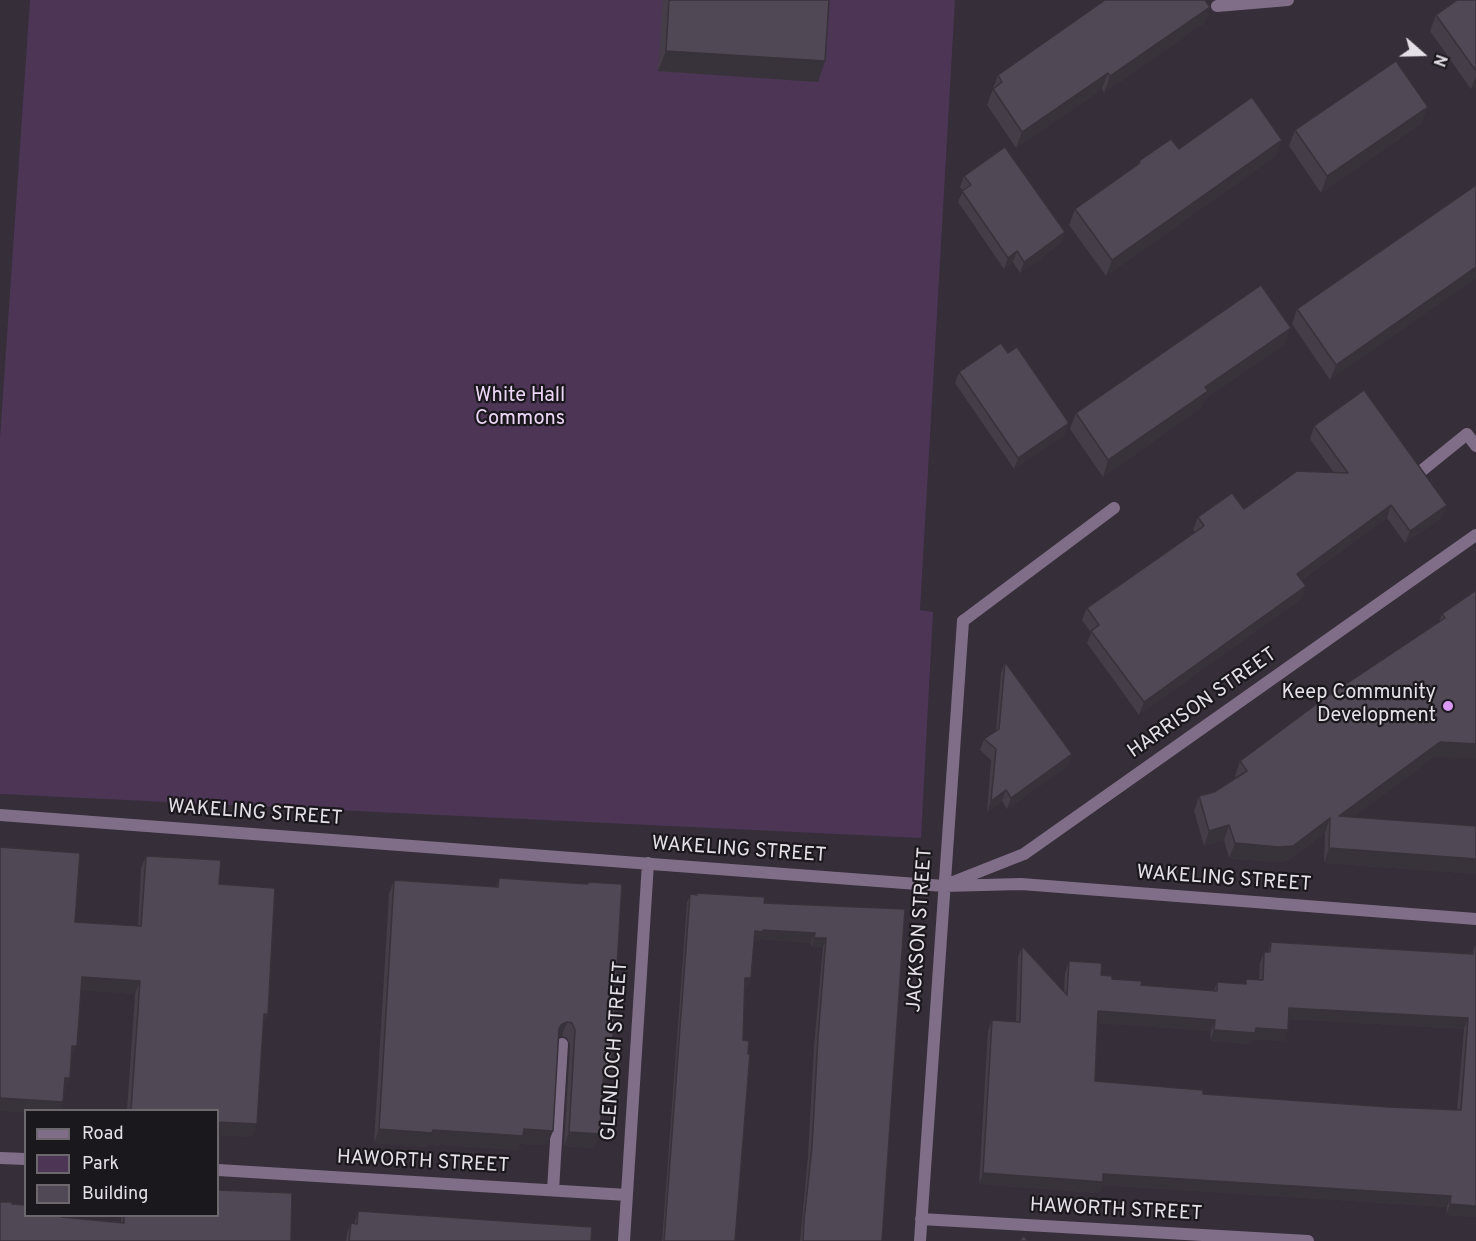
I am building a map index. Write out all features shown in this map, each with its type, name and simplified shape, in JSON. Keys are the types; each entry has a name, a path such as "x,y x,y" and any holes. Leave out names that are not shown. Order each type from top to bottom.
{"street":[{"path":"1217,6 1288,0"},
{"path":"1420,472 1467,434 1476,446"},
{"name":"JACKSON STREET","path":"920,1241 963,621 1114,508"},
{"name":"HARRISON STREET","path":"944,886 1023,854 1476,535"},
{"name":"WAKELING STREET","path":"0,815 944,886 1021,884 1476,919"},
{"name":"GLENLOCH STREET","path":"624,1241 648,863"},
{"path":"553,1190 562,1044"},
{"path":"0,1158 24,1159"},
{"name":"HAWORTH STREET","path":"219,1170 627,1195"},
{"name":"HAWORTH STREET","path":"921,1219 1308,1241"}],"green space":[{"name":"White Hall Commons","path":"30,0 955,0 920,610 933,612 921,838 0,794 0,438"}],"building":[{"path":"669,0 829,0 825,61 666,51"},
{"path":"1105,0 1205,0 1210,7 1110,76 1108,73 1022,132 993,89 1002,82 998,75"},
{"path":"1457,0 1476,0 1476,71 1436,15"},
{"path":"1396,61 1428,107 1327,176 1295,130"},
{"path":"1252,97 1282,140 1112,260 1075,209 1171,139 1179,149"},
{"path":"1005,147 1065,232 1024,262 1017,251 1008,258 962,191 971,185 964,176"},
{"path":"1476,185 1476,267 1336,365 1297,309"},
{"path":"1261,285 1291,328 1205,387 1208,391 1108,460 1076,413"},
{"path":"1001,343 1008,353 1017,347 1069,423 1018,458 959,372"},
{"path":"1364,390 1447,505 1410,531 1391,505 1297,574 1306,586 1144,702 1091,631 1099,625 1087,608 1204,526 1198,517 1232,493 1244,509 1297,471 1348,473 1314,426"},
{"path":"1476,590 1476,744 1440,742 1339,816 1476,826 1476,859 1329,848 1330,818 1293,846 1235,843 1229,825 1209,831 1199,796 1214,792 1247,771 1240,761 1322,700 1445,618 1442,614"},
{"path":"1005,662 1072,754 1011,798 1006,790 991,801 996,749 984,739 999,729"},
{"path":"0,847 80,853 75,922 141,926 146,856 221,860 219,884 275,888 268,1014 264,1014 257,1124 219,1122 219,1109 131,1109 140,981 82,977 77,1046 72,1046 70,1078 65,1078 63,1102 0,1098"},
{"path":"499,878 622,884 611,1067 604,1067 600,1134 569,1132 575,1030 572,1023 567,1022 559,1029 553,1131 524,1129 523,1136 379,1129 394,880 498,887"},
{"path":"697,893 765,897 764,903 905,909 882,1241 803,1241 812,1147 826,938 814,938 815,933 763,930 763,932 755,931 751,978 745,978 743,1040 749,1041 748,1054 750,1054 735,1241 664,1241 690,894 697,895"},
{"path":"1271,942 1473,954 1474,946 1476,946 1476,1206 1450,1204 1451,1196 1103,1174 1103,1182 983,1173 992,1020 1020,1022 1022,946 1067,995 1069,961 1102,963 1101,975 1112,976 1112,979 1142,981 1141,985 1217,991 1217,982 1246,984 1246,979 1263,980 1264,952 1270,952","holes":["1289,1008 1468,1018 1461,1110 1203,1094 1203,1090 1095,1081 1098,1011 1215,1020 1214,1030 1255,1033 1256,1028 1288,1030"]},
{"path":"219,1190 292,1193 291,1241 0,1241 0,1202 24,1205 24,1217 62,1217 124,1223 124,1217 219,1217"},
{"path":"358,1211 592,1227 591,1241 349,1241 351,1223 357,1224"}],"place":[{"name":"Keep Community Development","path":"1448,706"}]}
